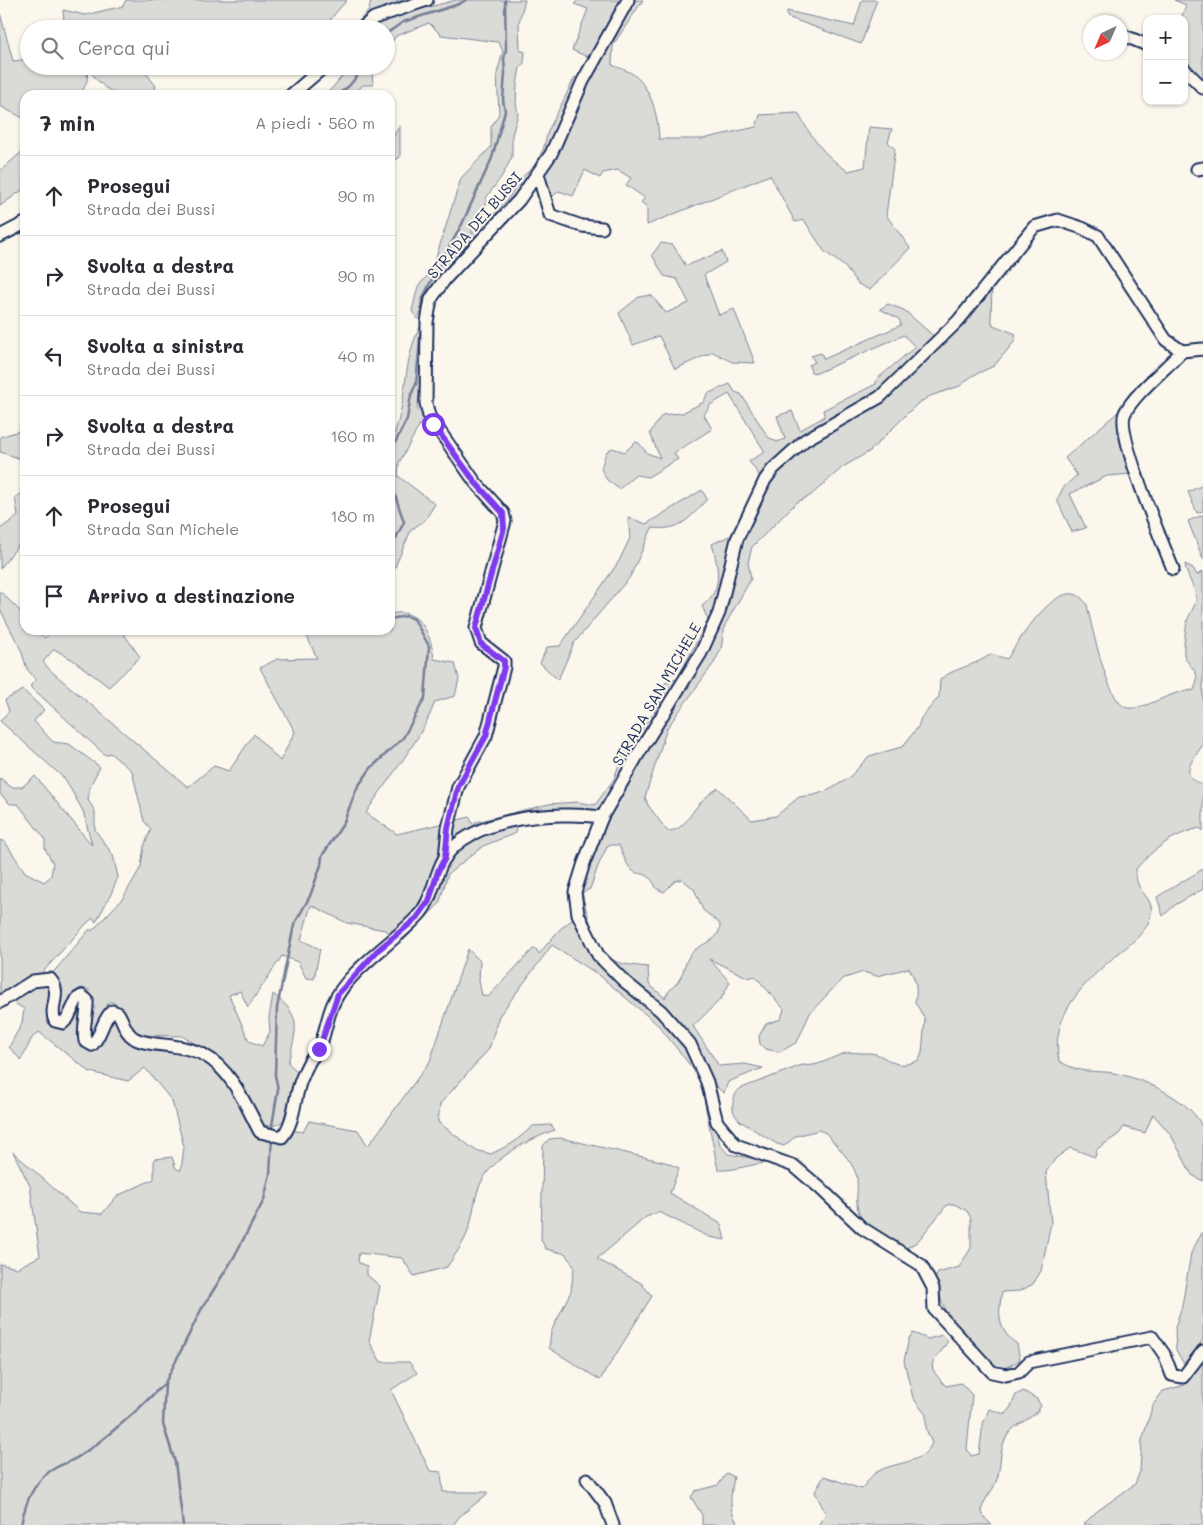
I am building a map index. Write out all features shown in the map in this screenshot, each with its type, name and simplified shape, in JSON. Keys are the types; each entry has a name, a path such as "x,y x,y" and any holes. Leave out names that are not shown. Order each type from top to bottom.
{"street":[{"path":"372,20 427,0"},
{"name":"STRADA DEI BUSSI","path":"445,858 456,794 486,736 504,667 504,661 481,644 476,628 505,521 503,513 475,482 429,416 426,403 427,322 432,299 444,279 514,206 551,154 598,51 628,0"},
{"path":"1128,37 1143,43"},
{"path":"1188,73 1203,88"},
{"path":"297,90 314,75"},
{"path":"538,174 550,215 582,226 602,228"},
{"name":"STRADA SAN MICHELE","path":"1182,351 1166,340 1098,236 1058,220 1034,227 958,320 880,397 806,440 769,474 736,538 719,613 701,653 640,750 602,817 584,863 576,892 576,906 589,940 603,960 624,981 661,1010 690,1044 708,1082 717,1122 736,1145 794,1166 862,1228 921,1265 933,1288 934,1309 992,1372 1006,1375 1019,1372 1029,1362 1152,1337 1164,1354 1172,1375 1183,1377 1203,1351"},
{"path":"0,236 20,226"},
{"path":"1173,569 1138,478 1122,424 1124,414 1133,401 1182,351 1203,349"},
{"path":"0,1002 33,981 50,979 55,984 57,993 52,1016 55,1021 63,1023 68,1018 77,998 82,996 87,1000 87,1019 83,1031 85,1041 92,1045 97,1040 107,1015 112,1011 118,1013 124,1028 133,1038 179,1046 205,1055 216,1064 231,1082 263,1134 282,1137 290,1124 300,1081 310,1060 319,1049 338,994 378,950 423,910 429,901 438,871 445,858 459,844 486,827 507,822 576,813 602,817"},
{"path":"587,1479 605,1503 613,1525"}],"shaded area":[{"path":"126,0 347,0 331,20 64,20 63,10 85,15 123,6"},
{"path":"371,0 417,0 372,20 360,20 369,10"},
{"path":"456,0 525,0 519,22 520,50 525,52 524,63 520,68 517,84 516,103 518,114 512,135 512,157 502,176 486,198 486,209 472,226 472,234 488,221 507,200 523,176 533,168 543,150 548,131 575,77 581,81 550,148 535,173 513,203 442,284 417,319 412,311 418,286 431,272 461,178 491,147 491,127 499,114 497,74 503,51 498,42 441,35 429,23 395,38 395,20 380,20"},
{"path":"578,0 625,0 590,58 572,50 588,9 574,4"},
{"path":"635,0 643,0 613,45 612,65 632,73 645,88 653,104 659,139 702,139 756,127 760,115 798,113 819,145 832,159 848,171 865,167 869,127 892,129 888,142 895,149 886,215 910,248 870,290 858,284 845,267 824,251 804,220 795,222 770,175 647,225 647,207 641,202 645,198 626,185 631,178 618,170 603,173 600,178 585,170 573,196 559,191 548,200 542,173 587,80"},
{"path":"862,0 877,0 861,44 787,17 787,11 854,26"},
{"path":"1174,0 1203,0 1203,78 1188,64 1188,15 1182,15 1186,5"},
{"path":"0,13 13,61 20,60 20,75 88,75 83,90 20,90 20,116 0,106"},
{"path":"93,75 148,75 156,86 155,90 109,90"},
{"path":"343,75 372,75 373,85 363,85 358,90 330,90"},
{"path":"400,125 400,157 395,160 395,134"},
{"path":"20,153 20,192 0,206 0,171"},
{"path":"661,243 673,245 686,266 722,251 726,262 704,275 719,315 734,309 755,363 732,362 713,352 675,369 659,336 633,345 619,313 639,297 651,295 666,313 689,303 677,279 664,276 652,255"},
{"path":"992,285 991,318 993,325 1016,334 1014,342 994,366 972,376 960,386 930,396 916,405 870,451 843,467 810,496 797,502 752,547 748,562 751,579 725,625 721,649 714,663 667,728 645,797 648,805 667,831 678,828 686,822 701,802 718,788 752,820 776,816 799,797 829,790 849,778 869,756 902,747 918,727 921,718 939,697 940,680 991,654 1007,659 1021,637 1043,610 1066,594 1077,595 1087,605 1101,662 1113,693 1120,703 1127,708 1138,707 1176,693 1194,690 1196,673 1186,659 1184,651 1187,622 1196,598 1185,564 1193,568 1197,575 1203,571 1203,744 1192,761 1189,772 1190,777 1203,785 1203,831 1200,828 1172,838 1149,855 1136,869 1137,882 1151,905 1149,920 1138,937 1093,976 1072,1001 1059,1029 1057,1045 1059,1061 1066,1065 1082,1070 1118,1074 1147,1083 1177,1099 1189,1109 1198,1120 1203,1131 1203,1181 1192,1175 1171,1135 1153,1114 1145,1133 1124,1127 1119,1134 1097,1149 1095,1157 1070,1148 1056,1158 1046,1172 1051,1223 1041,1271 1033,1284 1020,1291 1002,1292 1000,1314 1002,1327 1010,1339 1017,1344 1020,1360 1003,1369 988,1361 947,1315 934,1280 938,1273 959,1267 971,1248 971,1218 967,1211 954,1204 947,1205 917,1242 903,1250 874,1232 863,1220 857,1205 857,1182 854,1169 826,1133 819,1130 796,1136 784,1146 777,1144 740,1121 733,1110 734,1097 739,1089 802,1065 819,1064 846,1053 873,1054 901,1064 919,1060 922,1053 925,1019 915,1002 916,985 909,968 877,976 863,972 842,979 810,1013 797,1042 780,1052 765,1049 760,1044 759,1036 766,1024 781,1019 784,1009 755,976 749,978 709,959 730,982 721,999 693,1026 719,1066 745,1064 763,1068 728,1082 724,1093 713,1084 692,1042 600,954 581,913 578,890 597,835 696,664 740,537 772,475 794,452 873,406","holes":["608,845 619,845 630,868 637,873 649,877 657,889 664,892 675,881 682,879 694,889 703,910 720,924 717,935 694,950 690,955 681,977 665,998 649,984 648,967 617,962 603,950 587,911 582,893 590,889"]},
{"path":"888,304 904,310 937,339 878,395 761,478 749,461 765,452 729,394 710,405 704,415 712,429 674,453 678,459 648,477 636,475 619,489 607,480 601,469 606,452 612,448 625,452 635,442 639,443 647,453 660,458 650,433 662,415 682,413 704,402 707,394 730,384 735,392 741,394 768,437 777,442 785,439 777,416 792,411 800,430 824,417 823,410 876,384 876,380 915,347 904,335 817,373 811,372 809,365 815,362 811,356 821,353 824,359 901,325 899,319 880,309"},
{"path":"422,324 422,379 417,408 424,417 399,463 398,476 435,504 425,520 411,530 395,567 395,431 415,337"},
{"path":"1118,412 1121,413 1117,424 1132,474 1107,476 1070,494 1086,528 1072,532 1057,500 1063,488 1077,475 1065,458"},
{"path":"20,431 20,458 0,452 0,437"},
{"path":"1203,485 1203,511 1197,513 1188,492"},
{"path":"702,490 707,499 684,522 670,528 652,528 630,577 574,643 558,680 540,663 547,647 560,646 619,561 630,538 628,517 646,524"},
{"path":"20,494 20,543 0,569 0,529 18,516 15,497"},
{"path":"1203,515 1203,559 1188,521"},
{"path":"729,536 733,538 715,613 697,652 600,813 576,810 488,831 515,825 516,833 483,846 448,874 439,904 403,941 385,930 347,923 311,905 301,940 320,949 314,979 306,978 298,962 282,956 248,1007 240,991 229,995 249,1041 262,1046 270,1032 269,1018 273,994 290,1010 293,1017 295,1033 288,1063 298,1072 283,1121 271,1126 259,1122 207,1051 182,1036 136,1035 120,1008 110,1001 92,1036 88,1036 91,998 89,990 81,988 74,992 62,1018 58,1018 51,975 89,930 93,930 123,898 141,867 144,846 151,829 144,821 132,771 110,753 105,755 30,686 36,680 27,669 21,650 0,609 0,591 20,611 20,635 42,635 45,638 48,635 125,635 140,657 109,687 73,660 54,649 43,662 51,671 188,787 214,766 229,771 254,734 280,761 295,732 260,668 277,659 317,658 306,635 395,635 395,614 409,614 416,618 422,624 430,640 434,659 455,663 459,679 455,696 435,702 413,745 366,813 397,834 470,817 472,823 549,804 577,802 595,805 614,779 624,749 654,713 665,683 677,679 708,620 702,606 714,593 718,577 712,544"},
{"path":"23,690 44,710 34,721 53,742 69,744 100,767 90,786 88,800 95,811 95,830 113,855 118,877 96,922 93,918 87,923 40,975 0,998 0,840 5,842 25,872 44,882 51,876 53,863 45,849 45,839 18,804 10,804 0,794 0,778 11,787 22,787 35,776 92,845 83,811 65,779 0,721 9,711 5,700"},
{"path":"1203,869 1203,889 1175,905 1163,916 1157,897"},
{"path":"574,918 585,941 665,1021 685,1046 701,1079 658,1025 599,975 552,945 499,1016 489,1049 440,1104 438,1122 475,1150 491,1154 513,1143 533,1126 551,1125 555,1130 514,1149 489,1171 480,1185 466,1236 447,1267 414,1276 402,1258 359,1253 358,1262 367,1267 367,1275 380,1286 369,1341 381,1362 409,1362 417,1373 391,1390 430,1471 441,1472 443,1492 488,1492 486,1495 459,1517 453,1525 0,1525 0,1264 17,1268 40,1256 30,1186 13,1152 80,1212 102,1214 117,1196 154,1179 154,1159 172,1157 176,1169 181,1170 184,1147 172,1101 145,1068 128,1081 90,1072 39,1032 32,1038 21,1060 9,1047 22,1023 24,1009 11,1001 34,986 44,985 50,987 49,1017 54,1027 64,1030 71,1022 82,1002 80,1035 84,1047 96,1048 116,1016 122,1030 179,1048 206,1062 227,1082 249,1119 256,1127 273,1132 303,1132 309,1121 358,1130 368,1146 430,1061 468,949 480,961 479,981 482,995 488,997 533,949 536,949 539,954 559,930"},
{"path":"704,1099 709,1099 720,1145 728,1154 769,1161 770,1163 718,1170"},
{"path":"561,1138 665,1162 679,1168 670,1193 721,1224 725,1240 709,1237 659,1212 646,1217 597,1259 641,1283 652,1296 600,1380 549,1348 551,1332 571,1291 574,1267 566,1254 546,1249 541,1240 543,1146 549,1139"},
{"path":"1203,1231 1203,1340 1184,1364 1176,1350 1175,1327 1182,1306 1191,1253"},
{"path":"913,1333 928,1339 942,1335 948,1340 932,1366 946,1386 961,1383 972,1395 967,1449 971,1456 979,1454 983,1424 989,1409 1005,1414 1016,1395 1023,1391 1037,1399 1041,1406 1034,1415 1010,1431 1004,1442 996,1482 982,1509 984,1516 992,1525 818,1525 826,1514 815,1492 824,1476 861,1489 875,1473 884,1468 915,1459 928,1450 932,1443 926,1429 926,1415 913,1398 904,1361 909,1338"},
{"path":"1203,1362 1203,1525 1083,1525 1096,1512 1135,1484 1140,1471 1142,1440 1153,1405 1163,1391 1185,1385"},
{"path":"727,1473 734,1477 731,1508 739,1525 702,1525 702,1515 691,1497 695,1491 718,1485"}],"waterway":[{"path":"395,28 403,22 466,0"},
{"path":"421,309 422,300 462,224 492,158 505,111 503,100 506,49 505,0"},
{"path":"344,90 358,75"},
{"path":"0,242 20,233"},
{"path":"395,443 407,419 411,395 416,384 421,328"},
{"path":"395,495 404,522 395,540"},
{"path":"271,1132 278,1089 275,1075 277,1008 294,925 310,896 321,865 322,856 343,824 357,788 371,768 403,738 425,698 429,646 414,619 406,616 395,618"},
{"path":"137,1410 165,1383 201,1310 234,1257 264,1200 270,1174 272,1137"},
{"path":"165,1384 163,1424 175,1462 183,1525"},
{"path":"21,1525 25,1508 32,1492 49,1472 88,1450 136,1411"}],"route":[{"path":"319,1049 332,1006 338,994 378,950 417,918 429,901 438,871 445,858 448,828 458,787 486,736 504,667 504,661 481,644 476,628 504,528 503,513 475,482 433,424"}]}
